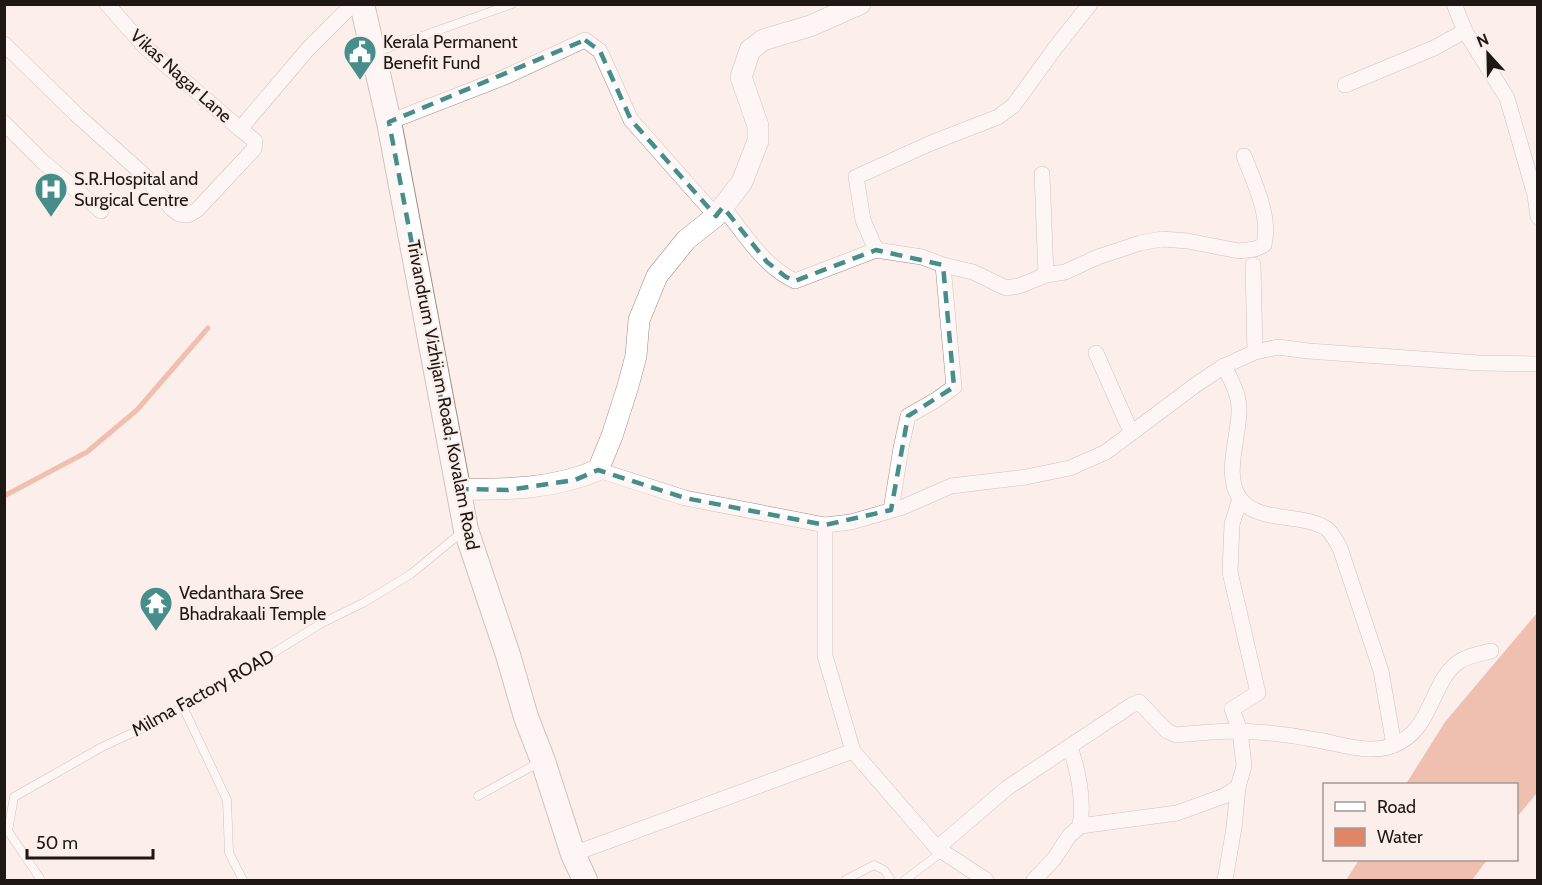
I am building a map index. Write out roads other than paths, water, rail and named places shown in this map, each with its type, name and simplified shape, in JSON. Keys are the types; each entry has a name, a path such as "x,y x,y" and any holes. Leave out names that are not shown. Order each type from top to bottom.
{"main road":[{"name":"Trivandrum Vizhijam Road, Kovalam Road","path":"362,4 389,122 466,530 526,717 543,761 573,854 585,880"},
{"path":"458,489 508,490 575,480 598,470 612,436 636,356 639,321 657,276 686,240 719,211 742,182 758,141 758,126 741,77 750,50 763,40 810,26 860,4"}],"street":[{"name":"Vikas Nagar Lane","path":"107,4 144,46 240,129 308,49 353,4"},
{"path":"876,250 863,219 856,177 931,143 998,117 1013,106 1090,4"},
{"path":"1454,4 1465,31 1507,98 1535,195 1537,214"},
{"path":"1345,85 1434,48 1465,31"},
{"path":"389,122 505,77 585,40 600,51 631,120 767,262 795,281 876,250 922,257 943,265 974,272 1006,288 1019,286 1046,275 1065,272 1098,257 1140,243 1162,239 1188,241 1239,251 1255,249 1264,245 1267,234 1262,209 1244,156"},
{"path":"4,44 78,116 144,175 172,209 179,213 188,215 197,210 255,149 255,141 240,129"},
{"path":"4,123 42,161 101,211"},
{"path":"1042,174 1046,275"},
{"path":"891,510 908,416 954,387 943,265"},
{"path":"1253,265 1255,352"},
{"path":"598,470 685,498 825,525 851,522 891,510 951,486 1026,477 1070,468 1106,452 1224,366 1255,352 1278,347 1479,363 1538,364"},
{"path":"1096,352 1131,432"},
{"path":"1224,366 1236,391 1239,408 1233,450 1233,480 1240,499 1249,507 1266,513 1326,528 1334,536 1381,671 1394,745"},
{"path":"1225,880 1238,788 1244,766 1240,731 1232,709 1258,693 1230,572 1232,524 1240,499"},
{"path":"825,525 825,656 853,751 939,850 986,880"},
{"path":"939,850 1007,788 1125,708 1139,702 1167,731 1176,735 1240,731 1376,750 1394,745 1411,735 1428,713 1447,674 1459,662 1473,655 1491,651"},
{"path":"1070,747 1078,769 1083,808 1080,826"},
{"path":"573,854 853,751"},
{"path":"1034,880 1054,859 1069,836 1080,826 1177,813 1224,796 1238,788"}],"lane":[{"path":"373,53 512,4"},
{"name":"Milma Factory ROAD","path":"40,880 8,831 8,809 14,797 102,747 183,707 320,624 363,603 411,573 466,530"},
{"path":"183,707 227,800 229,853 243,880"},
{"path":"478,796 543,761"},
{"path":"904,880 939,850"},
{"path":"845,880 874,865 884,870 891,880"}],"water":[{"path":"1537,613 1537,793 1518,816 1518,783 1407,783 1445,722"},
{"path":"1358,861 1486,861 1472,880 1346,880"}],"waterway":[{"path":"4,496 87,452 137,410 208,328"}],"place":[{"name":"Kerala Permanent Benefit Fund","path":"360,81"},
{"name":"S.R.Hospital and Surgical Centre","path":"51,218"},
{"name":"Vedanthara Sree Bhadrakaali Temple","path":"156,632"}]}
